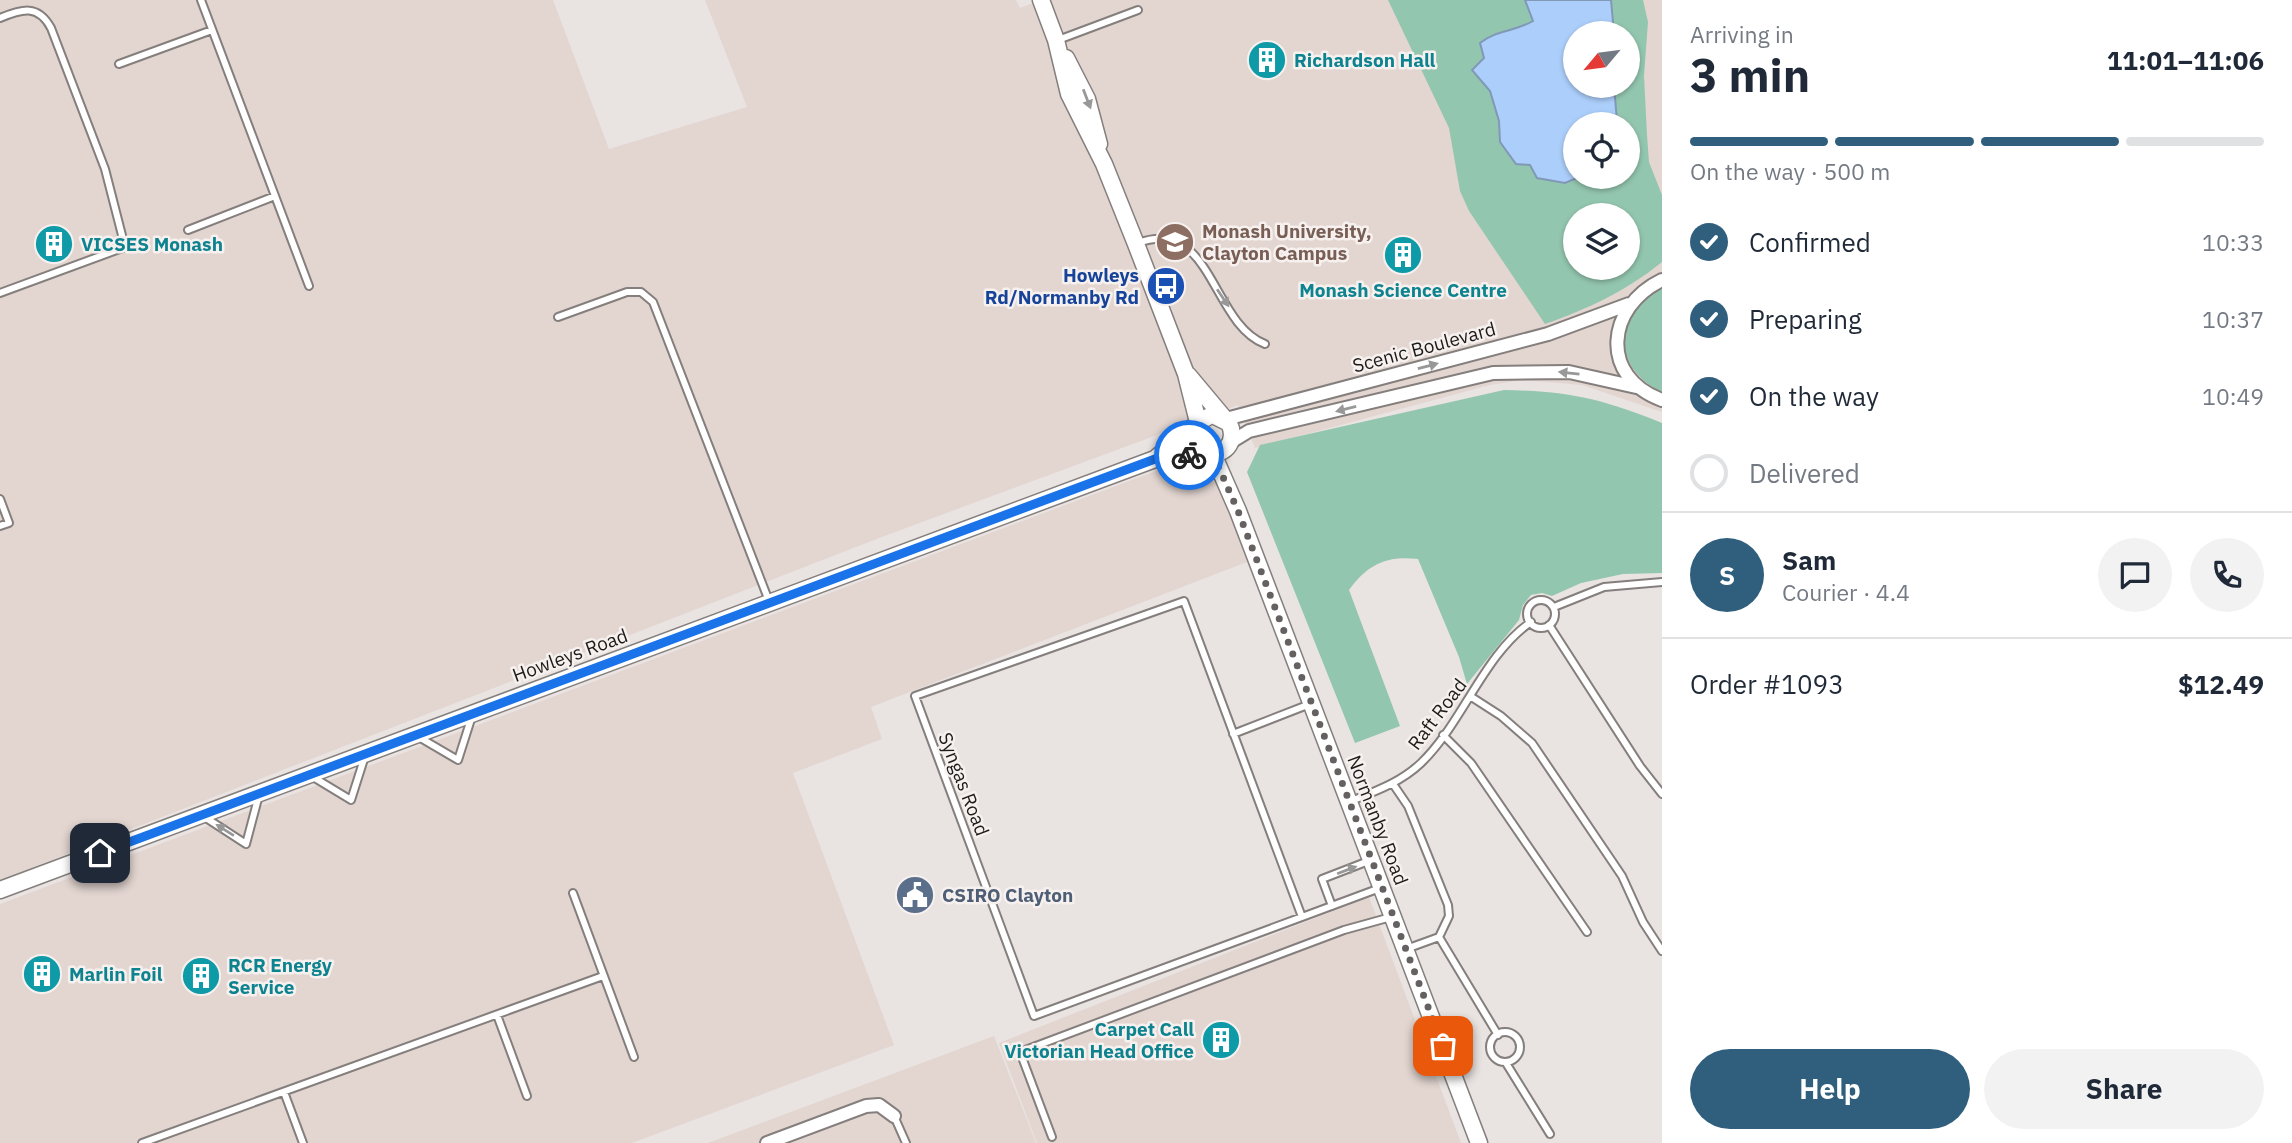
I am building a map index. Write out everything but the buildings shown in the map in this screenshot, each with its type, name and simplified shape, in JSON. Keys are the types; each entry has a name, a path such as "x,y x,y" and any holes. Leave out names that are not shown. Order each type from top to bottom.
{"street":[{"path":"1041,0 1056,40 1083,88 1104,164 1186,374 1198,447 1220,450 1232,429 1186,374"},
{"name":"Scenic Boulevard","path":"1225,419 1548,334 1629,304 1641,291 1662,280"},
{"path":"1629,304 1620,322 1618,348 1626,373 1636,387"},
{"name":"Scenic Boulevard","path":"1220,450 1249,431 1493,373 1569,372 1636,387 1662,400"},
{"path":"1374,381 1380,401"},
{"path":"1196,425 1213,415 1225,419"},
{"name":"Howleys Road","path":"1155,459 1196,425"},
{"name":"Howleys Road","path":"0,890 1155,459 1220,450"},
{"name":"Normanby Road","path":"1220,450 1238,511 1479,1143"},
{"path":"767,1143 866,1106 879,1105 894,1116"}],"lane":[{"path":"201,0 309,286"},
{"path":"0,18 22,9 45,16 105,169 125,247 0,293"},
{"path":"1056,40 1138,10"},
{"path":"119,64 212,30"},
{"path":"188,230 275,196"},
{"path":"1136,244 1157,236 1179,240 1194,255 1246,332 1265,344"},
{"path":"558,317 627,292 641,292 653,302 770,603"},
{"path":"0,499 9,523 0,526"},
{"name":"Raft Road","path":"1349,802 1393,784 1422,762 1513,639 1531,622 1528,609 1534,602 1543,600 1553,607 1596,589 1625,583 1662,582"},
{"name":"Syngas Road","path":"1302,917 1184,601 915,696 1034,1016 1382,888"},
{"path":"1531,622 1542,627 1549,625 1554,619 1553,607"},
{"path":"1549,625 1640,766 1662,794"},
{"path":"1470,696 1501,716 1532,743 1622,876 1643,922 1662,951"},
{"path":"1233,734 1311,704"},
{"path":"416,735 458,760 473,714"},
{"path":"1443,735 1471,763 1587,932"},
{"path":"309,775 351,800 366,754"},
{"path":"1393,784 1408,806 1448,905 1449,916 1439,937 1406,950"},
{"path":"201,815 246,844 259,793"},
{"path":"1332,906 1322,879 1371,860"},
{"path":"573,893 634,1057"},
{"path":"1052,1137 1020,1052 1344,930 1393,916"},
{"path":"1439,937 1498,1034"},
{"path":"142,1143 603,976"},
{"path":"497,1015 527,1096"},
{"path":"1498,1034 1513,1035 1519,1042 1520,1053 1515,1059 1506,1062 1496,1059 1491,1051 1492,1041 1498,1034"},
{"path":"1506,1062 1550,1134"},
{"path":"284,1093 303,1143"},
{"path":"894,1116 906,1143"}],"shaded area":[{"path":"0,0 553,0 609,149 747,107 705,0 1016,0 1020,8 1042,0 1662,0 1662,412 1582,385 1522,380 1490,385 1255,448 1238,405 887,535 0,880"},
{"path":"1180,462 1219,485 1247,562 871,707 882,739 793,773 894,1045 632,1143 0,1143 0,904"},
{"path":"1369,897 1461,1143 1037,1143 999,1043"},
{"path":"994,1036 1036,1143 708,1143"}],"green space":[{"path":"1388,0 1643,0 1648,22 1644,76 1647,135 1649,162 1662,195 1662,262 1640,278 1640,203 1563,203 1563,280 1638,280 1606,298 1545,324 1469,211 1460,191 1449,128"},
{"path":"1662,288 1662,392 1646,382 1634,369 1624,340 1626,324 1633,310 1645,298"},
{"path":"1504,390 1547,392 1585,398 1662,423 1662,573 1623,574 1581,583 1552,596 1542,593 1531,595 1523,605 1519,620 1467,684 1459,657 1418,559 1387,560 1370,568 1349,590 1400,726 1355,743 1247,472 1260,445"}],"water":[{"path":"1525,0 1611,0 1613,21 1563,21 1563,98 1615,98 1616,112 1563,112 1563,183 1537,178 1530,165 1516,164 1500,142 1499,121 1490,91 1472,70 1484,58 1480,43 1533,21"}],"way so far":[{"path":"1189,455 1213,454 1238,511 1443,1046"}],"place":[{"name":"Richardson Hall","path":"1267,60"},
{"name":"Monash University, Clayton Campus","path":"1175,242"},
{"name":"VICSES Monash","path":"54,244"},
{"name":"Monash Science Centre","path":"1403,255"},
{"name":"Howleys Rd/Normanby Rd","path":"1166,286"},
{"name":"CSIRO Clayton","path":"915,895"},
{"name":"Marlin Foil","path":"42,974"},
{"name":"RCR Energy Service","path":"201,976"},
{"name":"Carpet Call Victorian Head Office","path":"1221,1040"}],"route":[{"path":"100,853 1155,459 1189,455"}]}
